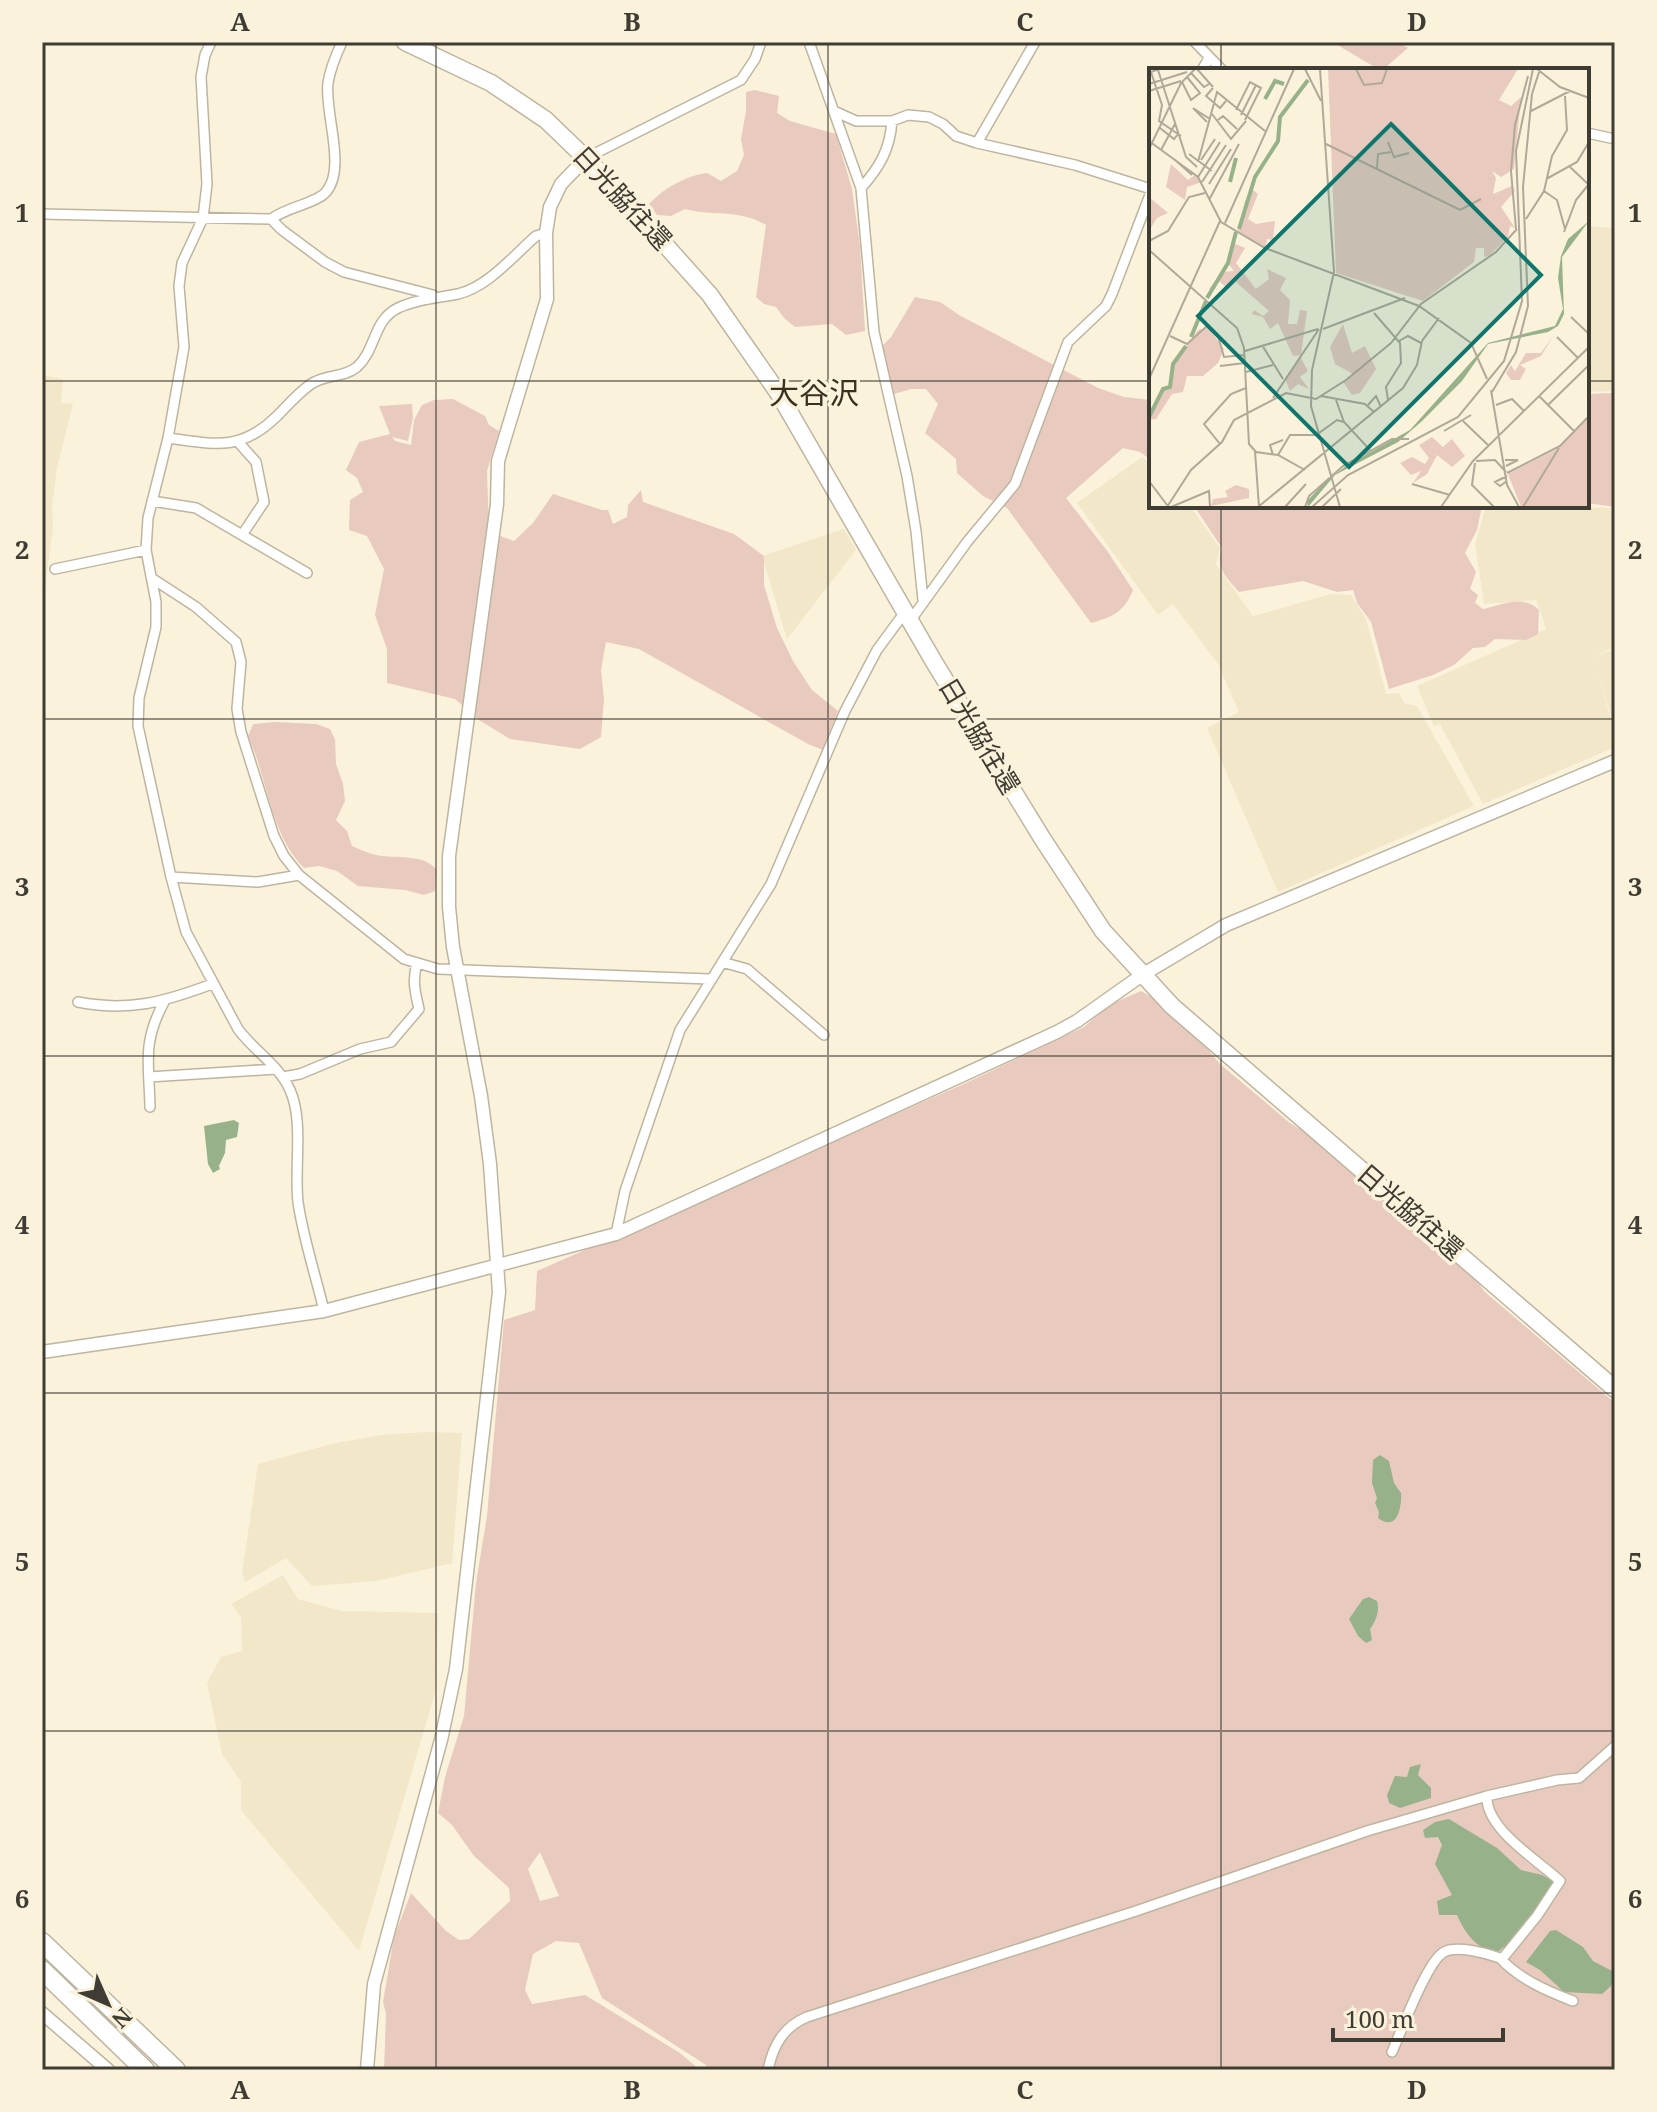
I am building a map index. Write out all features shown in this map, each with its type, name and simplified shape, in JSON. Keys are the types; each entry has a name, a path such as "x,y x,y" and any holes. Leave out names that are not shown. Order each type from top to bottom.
{"highway":[{"name":"日光脇往還","path":"405,42 468,71 516,98 546,120 586,158 710,295 779,394 1000,771 1103,931 1142,975 1172,1006 1615,1389"},
{"path":"42,1942 176,2070"},
{"path":"42,1970 145,2070"}],"street":[{"path":"211,42 201,77 207,184 203,218 182,263 179,286 184,347 168,438 152,501 146,550 153,579 156,627 139,698 138,726 186,932 212,984 248,1043 280,1073 292,1093 296,1111 299,1204 324,1311"},
{"path":"42,214 271,219 284,209 319,199 328,190 335,152 328,81 342,42"},
{"path":"367,2070 374,1984 437,1756 456,1669 499,1292 488,1140 457,970 449,907 449,856 497,504 498,461 547,299 546,233 555,194 586,158 741,80 755,59 761,42"},
{"path":"809,42 861,188 874,332 907,476 923,600"},
{"path":"977,143 1035,42"},
{"path":"1195,42 1220,68"},
{"path":"1203,68 1209,58"},
{"path":"834,111 856,121 892,121 908,115 929,117 956,136 977,143 1075,165 1149,190"},
{"path":"861,188 876,172 887,152 892,121"},
{"path":"1589,133 1615,139"},
{"path":"616,1234 625,1191 680,1030 771,884 845,711 877,650 923,600 1015,484 1068,342 1106,306 1149,196"},
{"path":"271,219 325,262 344,272 437,296"},
{"path":"168,438 239,443 261,431 314,382 357,367 374,333 398,308 476,287 536,236 546,233"},
{"path":"239,443 256,462 264,502 242,535"},
{"path":"152,501 196,508 307,573"},
{"path":"55,569 146,550"},
{"path":"153,579 196,607 236,642 241,662 237,709 241,732 274,836 299,875 404,959 438,969 709,979"},
{"path":"42,1352 324,1311 616,1234 1057,1032 1142,975 1226,925 1615,761"},
{"path":"171,877 258,882 299,875"},
{"path":"722,962 747,969 824,1035"},
{"path":"149,1077 300,1074 360,1049 391,1042 419,1009 413,976 417,963"},
{"path":"78,1002 104,1007 164,1002 212,984"},
{"path":"150,1107 146,1053 149,1033 164,1002"},
{"path":"768,2070 775,2044 790,2026 807,2017 1136,1911 1367,1831 1487,1796 1579,1778 1615,1746"},
{"path":"1487,1796 1491,1817 1529,1857 1560,1881 1537,1916 1502,1959"},
{"path":"1392,2052 1418,1993 1442,1953 1455,1949 1502,1959 1507,1968 1522,1977 1573,2001"},
{"path":"42,2013 108,2070"}],"shaded area":[{"path":"1342,42 1397,42 1408,48 1387,66 1376,68 1339,46"},
{"path":"755,90 779,96 777,113 790,121 836,134 852,189 860,246 865,331 846,335 832,324 795,327 776,307 764,304 756,297 766,225 745,216 685,209 671,216 657,215 649,204 668,188 691,177 707,173 721,181 737,171 744,155 741,139 746,92"},
{"path":"1589,226 1615,228 1615,391 1589,392"},
{"path":"915,297 940,302 1098,388 1124,397 1149,400 1149,459 1140,452 1123,448 1066,498 1133,590 1126,604 1117,612 1091,623 1007,508 983,496 957,473 956,459 925,433 938,404 926,389 894,394 881,347 891,337"},
{"path":"42,375 63,379 61,403 73,404 57,468 42,610"},
{"path":"1615,393 1615,507 1589,503 1589,394"},
{"path":"453,399 485,416 489,425 499,431 487,471 489,532 514,541 533,523 553,494 608,510 613,524 627,517 628,505 641,490 643,502 734,534 764,556 764,585 777,628 812,690 838,711 823,750 639,649 606,642 601,670 604,699 601,737 580,749 510,739 479,720 455,699 387,683 387,649 375,615 384,569 367,536 349,530 350,500 363,492 357,478 346,470 359,442 390,434 379,406 412,404 413,418 408,441 392,437 395,441 411,445 414,420 422,405 434,400"},
{"path":"1142,457 1149,462 1149,508 1191,508 1220,548 1216,564 1253,616 1331,594 1351,595 1366,619 1386,694 1399,693 1404,703 1417,706 1474,806 1278,892 1207,728 1239,712 1218,664 1173,604 1158,615 1077,503"},
{"path":"1195,508 1482,508 1477,530 1465,553 1476,572 1470,589 1478,595 1475,603 1483,609 1512,602 1533,605 1539,610 1538,634 1526,640 1495,639 1485,647 1473,648 1454,665 1433,675 1389,689 1371,622 1357,603 1353,590 1337,592 1303,581 1239,592 1221,567 1222,548"},
{"path":"1485,508 1615,508 1615,647 1594,657 1615,649 1615,728 1597,669 1615,733 1615,747 1483,804 1440,724 1434,726 1417,686 1546,629 1536,600 1484,604 1475,544"},
{"path":"844,529 856,550 787,639 762,556"},
{"path":"253,724 316,724 330,729 335,739 336,764 345,801 336,820 347,831 352,846 376,855 425,861 437,870 435,891 424,895 358,886 337,871 319,866 304,868 277,823 248,736"},
{"path":"1141,991 1157,1000 1193,1032 1220,1064 1290,1123 1314,1138 1430,1242 1471,1273 1485,1292 1615,1403 1615,2070 709,2070 706,2065 602,1998 579,1943 556,1941 533,1954 525,1990 532,2004 585,1995 680,2053 700,2070 384,2070 386,2014 383,2002 394,1937 411,1893 446,1931 459,1940 469,1939 510,1901 509,1888 474,1856 452,1825 438,1813 445,1777 464,1716 476,1583 487,1516 504,1320 535,1310 537,1271 966,1083 1084,1027 1111,1004","holes":["540,1852 559,1896 540,1901 528,1869"]},
{"path":"234,1120 239,1123 237,1137 226,1140 220,1169 213,1173 208,1164 204,1126"},
{"path":"462,1433 452,1563 377,1581 312,1586 286,1558 245,1582 242,1573 258,1464 331,1444 381,1435"},
{"path":"1380,1455 1389,1461 1394,1483 1401,1493 1399,1511 1390,1522 1378,1518 1372,1483 1373,1460"},
{"path":"283,1575 298,1599 341,1611 438,1613 436,1690 359,1951 241,1810 241,1782 222,1754 207,1683 221,1657 242,1651 241,1617 231,1604"},
{"path":"1369,1597 1377,1601 1378,1608 1370,1629 1372,1640 1366,1643 1358,1636 1349,1619 1363,1599"},
{"path":"1421,1764 1418,1775 1431,1788 1431,1798 1400,1808 1389,1803 1387,1795 1395,1776 1407,1777 1410,1767"},
{"path":"1449,1819 1497,1848 1521,1870 1542,1875 1558,1884 1509,1943 1495,1954 1472,1939 1457,1915 1439,1915 1437,1901 1452,1895 1435,1864 1442,1845 1438,1837 1425,1838 1423,1830 1435,1822"},
{"path":"1556,1930 1583,1947 1593,1961 1614,1972 1611,1986 1602,1994 1564,1992 1526,1962 1550,1931"}],"district":[{"name":"大谷沢","path":"814,394"}]}
